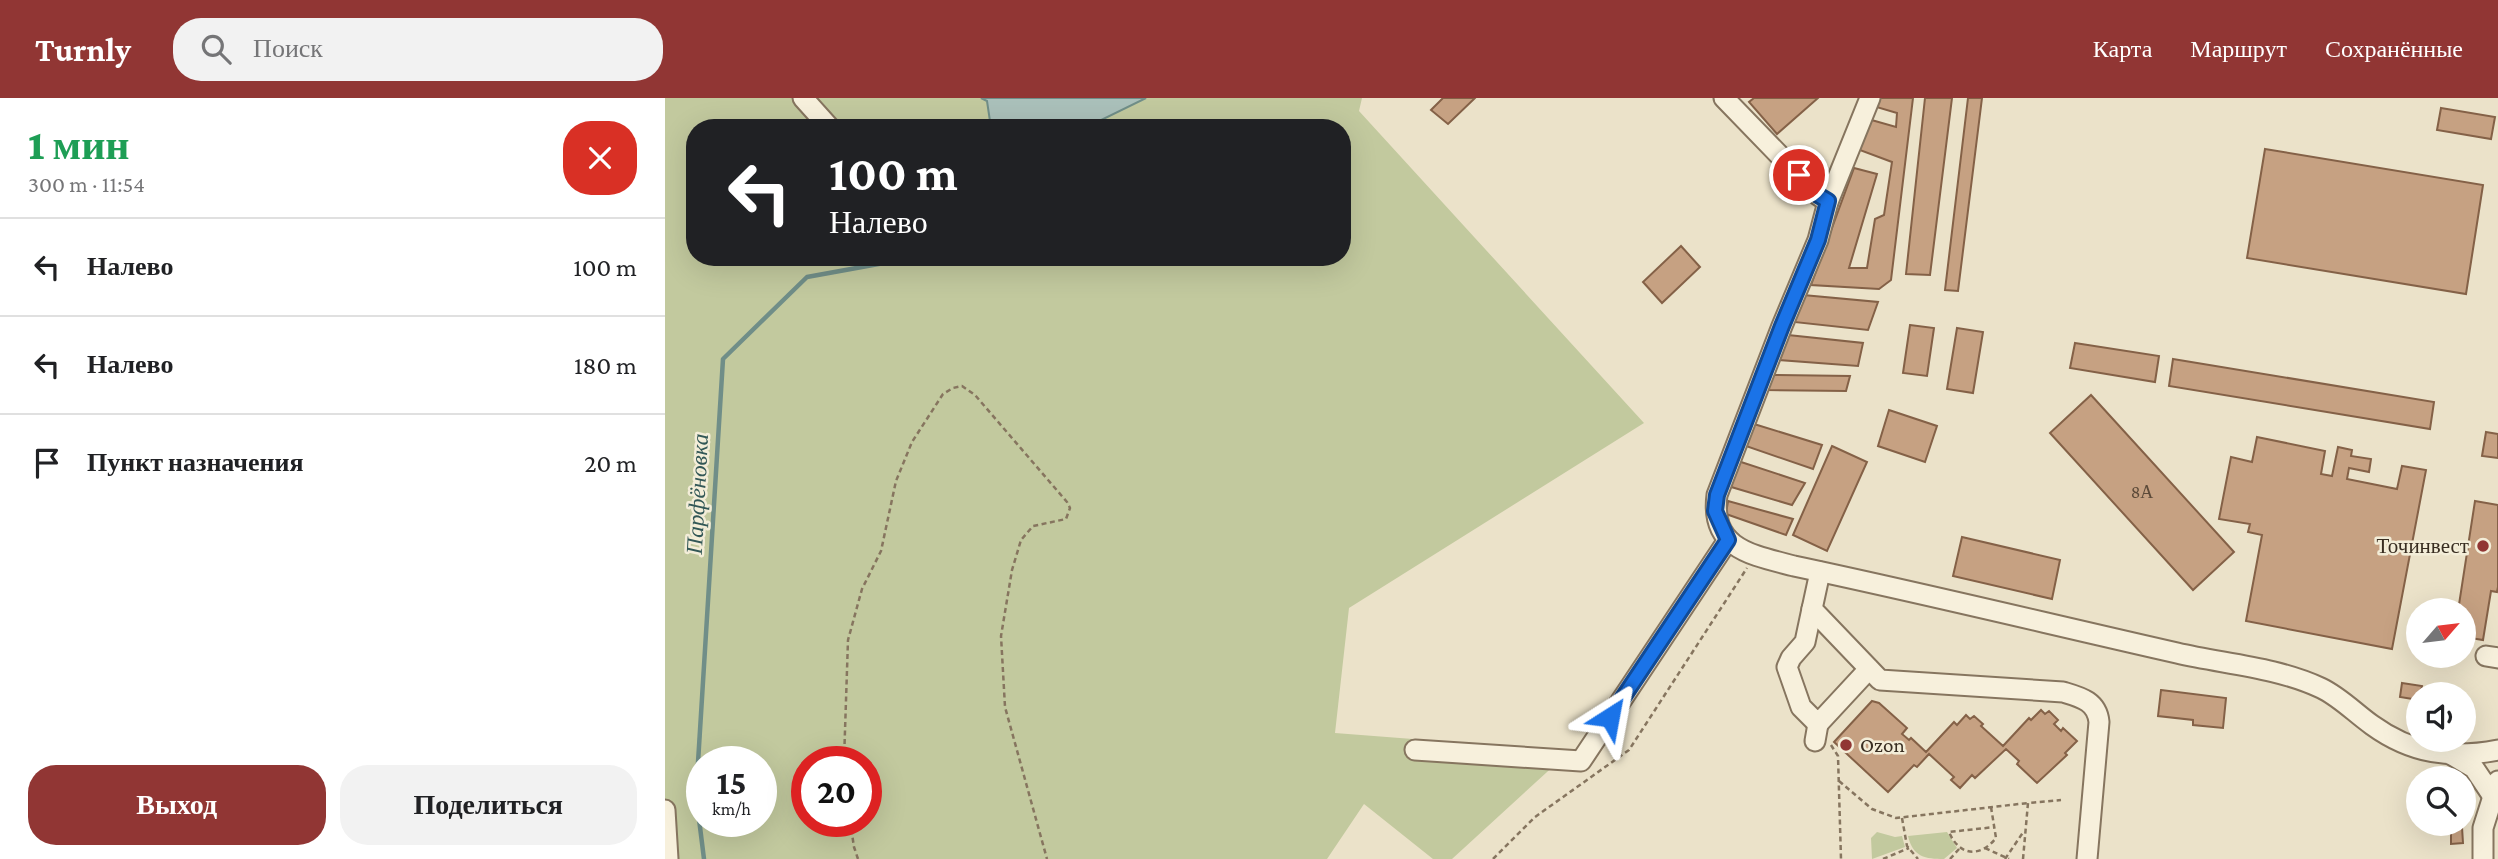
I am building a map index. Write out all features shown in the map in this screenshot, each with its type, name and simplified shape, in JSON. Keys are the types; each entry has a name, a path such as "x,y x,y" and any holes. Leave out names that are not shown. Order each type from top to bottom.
{"street":[{"path":"803,98 822,119"},
{"path":"1724,98 1818,195 1828,201"},
{"path":"1870,98 1828,201 1818,240 1717,495 1715,511 1728,540 1738,550 1755,556 1820,572 2177,654 2269,671 2322,688 2374,727 2423,751 2452,755 2498,750"},
{"path":"1415,750 1581,761 1728,540"},
{"path":"1820,572 1805,642 1787,667 1801,707 1816,732 1869,669"},
{"path":"1812,610 1880,680 2063,692 2088,700 2095,708 2099,722 2087,859"},
{"path":"2452,755 2474,768 2496,794 2483,828 2483,859"},
{"path":"665,810 668,859"}],"path":[{"path":"844,746 848,640 862,589 881,551 896,481 912,442 943,394 962,386 975,395 1070,508 1066,519 1033,526 1021,540 1012,570 1001,636 1005,707 1047,859"},
{"path":"1493,859 1535,817 1629,750 1755,556"},
{"path":"1838,756 1841,859"},
{"path":"1839,781 1873,808 1896,818 2061,800"},
{"path":"2022,859 2028,803"},
{"path":"1991,807 1995,827 1996,838 1985,848 1971,852 1960,848 1953,842 1949,832 1995,827"},
{"path":"1902,817 1909,848 1918,859"},
{"path":"1985,848 2006,858 2025,828"},
{"path":"852,837 859,859"},
{"path":"1883,859 1909,848"},
{"path":"1950,859 1960,848"},
{"path":"1995,853 1996,859"},
{"path":"1895,854 1900,859"}],"green space":[{"path":"665,98 981,98 987,101 990,119 686,119 686,266 1351,266 1351,119 1103,119 1146,98 1362,98 1359,111 1644,423 1349,608 1335,733 1570,751 1452,859 1433,859 1364,804 1327,859 665,859"},
{"path":"1877,832 1902,836 1905,847 1872,859 1871,838"},
{"path":"1947,832 1957,848 1944,859 1917,853 1908,836"}],"water":[{"path":"981,98 1146,98 1103,119 990,119 987,101"}],"building":[{"path":"1443,98 1475,98 1448,124 1431,110"},
{"path":"1754,98 1818,98 1777,134 1749,102"},
{"path":"1877,98 1913,98 1891,280 1879,289 1811,285 1854,168 1877,174 1849,268 1867,268 1875,219 1884,215 1892,162 1857,149 1868,119 1896,127 1897,113 1873,106"},
{"path":"1925,98 1952,98 1930,275 1906,274"},
{"path":"1968,98 1982,98 1958,291 1945,290"},
{"path":"2441,108 2495,117 2491,139 2437,130"},
{"path":"2265,149 2483,185 2466,294 2247,258"},
{"path":"1681,246 1700,267 1662,303 1643,282"},
{"path":"1803,295 1878,302 1868,330 1794,322"},
{"path":"1910,325 1934,328 1927,376 1903,373"},
{"path":"1957,328 1983,332 1973,393 1947,389"},
{"path":"1788,335 1863,343 1858,366 1779,360"},
{"path":"2075,343 2159,356 2155,382 2070,368"},
{"path":"2173,359 2434,402 2430,429 2169,386"},
{"path":"1773,375 1850,376 1846,391 1767,390"},
{"path":"2091,395 2234,552 2193,590 2050,433"},
{"path":"1889,410 1937,426 1925,462 1878,446"},
{"path":"1754,424 1822,445 1813,469 1743,445"},
{"path":"2486,432 2498,434 2498,458 2482,456"},
{"path":"2257,437 2325,451 2321,474 2332,476 2338,447 2352,450 2351,456 2371,459 2369,472 2349,468 2347,479 2397,489 2402,466 2426,470 2392,649 2246,621 2262,535 2248,532 2250,524 2219,519 2231,457 2252,462"},
{"path":"1832,446 1867,462 1827,551 1793,535"},
{"path":"1738,461 1805,483 1792,505 1728,486"},
{"path":"1728,501 1793,519 1786,535 1726,514"},
{"name":"Точинвест","path":"2475,501 2498,505 2498,587 2497,592 2491,591 2483,640 2476,639 2476,598 2460,598"},
{"path":"1962,537 2060,560 2052,599 1953,576"},
{"path":"2402,683 2406,684 2406,698 2400,697"},
{"path":"2161,690 2226,698 2223,728 2193,725 2193,720 2158,716"},
{"path":"1872,701 1879,703 1907,728 1902,734 1909,740 1911,738 1926,752 1954,722 1957,725 1966,715 1970,719 1974,716 2003,746 2029,718 2031,720 2041,710 2045,714 2049,711 2058,720 2054,724 2061,731 2063,728 2077,741 2065,753 2067,755 2037,783 2006,749 1975,778 1972,775 1960,788 1951,780 1954,777 1929,754 1917,767 1914,765 1888,792 1834,742"},
{"path":"2451,836 2463,836 2463,843 2451,844"}],"waterway":[{"name":"Парфёновка","path":"704,859 696,795 723,359 807,277 868,266"}],"place":[{"name":"Точинвест","path":"2483,546"},
{"name":"Ozon","path":"1846,745"}],"route":[{"path":"1610,717 1728,540 1715,511 1717,495 1818,240 1828,201 1818,195 1799,175"}]}
